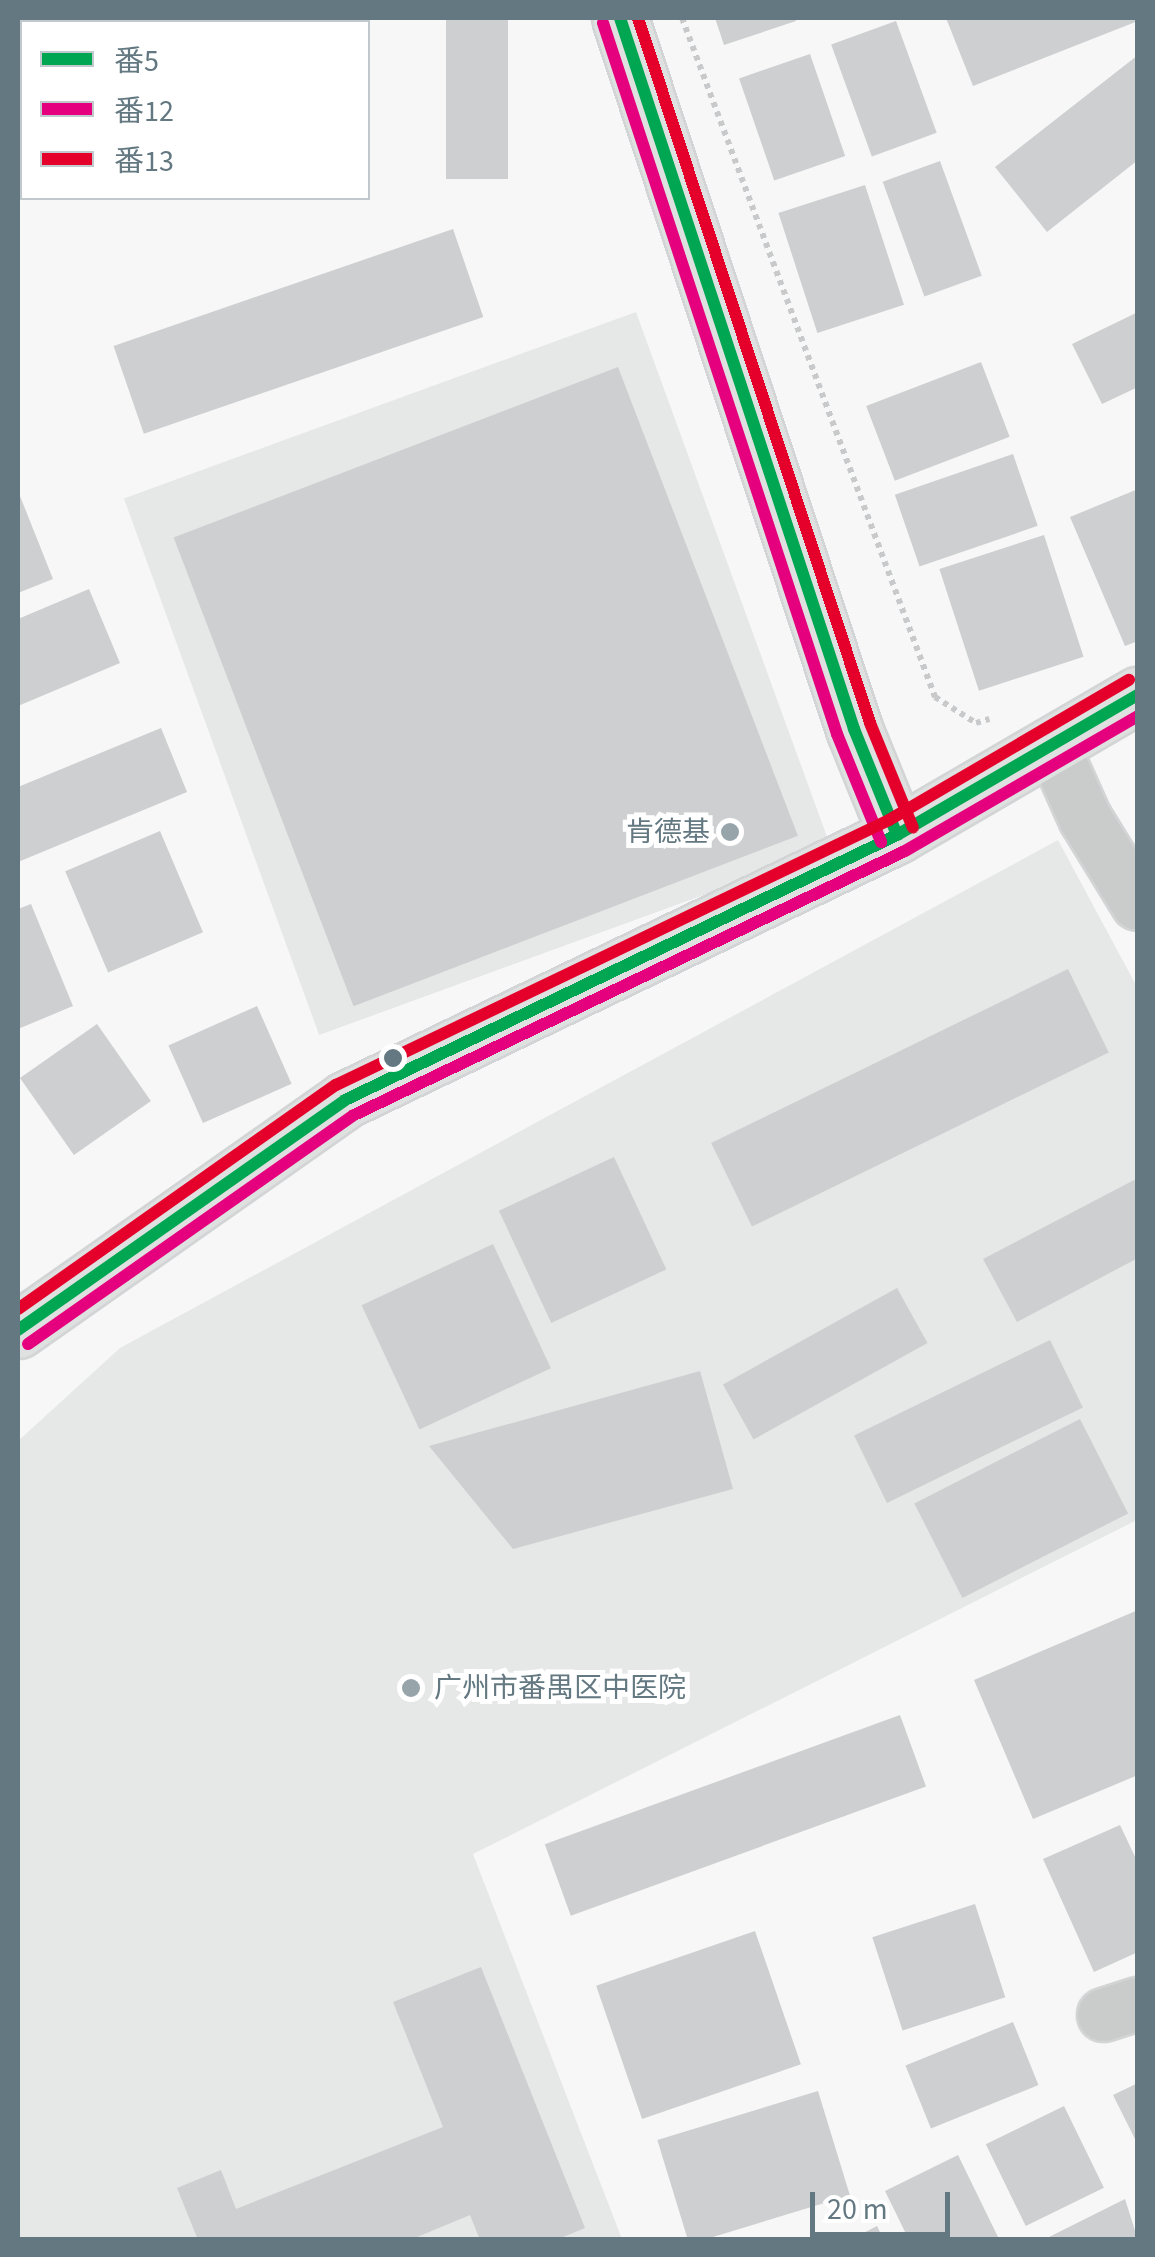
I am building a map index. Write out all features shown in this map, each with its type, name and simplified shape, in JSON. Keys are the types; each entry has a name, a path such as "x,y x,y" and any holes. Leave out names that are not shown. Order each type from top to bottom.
{"main road":[{"path":"620,18 854,729 897,835"},
{"path":"18,1330 345,1100 897,835 1138,695"}],"street":[{"path":"1052,744 1085,818 1138,904"}],"path":[{"path":"682,18 935,697 976,723 994,717"}],"shaded area":[{"path":"636,312 831,849 319,1035 124,498"},
{"name":"广州市番禺区中医院","path":"1058,840 1137,987 1137,1520 473,1854 622,2239 18,2240 18,1441 120,1348"}],"building":[{"path":"18,18 260,18 20,20 18,92"},
{"path":"446,18 508,18 508,179 446,179"},
{"path":"715,18 795,18 796,21 724,45"},
{"path":"946,18 1138,18 1138,21 973,86"},
{"path":"896,21 937,133 872,156 831,45"},
{"path":"810,54 845,156 774,181 739,78"},
{"path":"1138,55 1138,160 1047,232 995,167"},
{"path":"940,161 982,276 924,297 883,182"},
{"path":"865,185 904,305 817,333 778,213"},
{"path":"453,229 483,317 144,434 114,346"},
{"path":"1138,312 1138,387 1102,404 1072,344"},
{"path":"981,362 1010,437 895,481 866,406"},
{"path":"618,367 798,836 354,1006 174,538"},
{"path":"1013,454 1038,526 920,567 895,495"},
{"path":"1138,489 1138,641 1125,646 1070,517"},
{"path":"18,491 53,579 18,593"},
{"path":"1044,535 1084,657 979,691 939,569"},
{"path":"89,589 120,663 18,706 18,619"},
{"path":"161,728 187,792 18,862 18,787"},
{"path":"160,831 203,932 108,973 65,871"},
{"path":"31,904 73,1006 18,1029 18,909"},
{"path":"1068,969 1109,1053 752,1227 711,1143"},
{"path":"257,1006 292,1084 203,1123 168,1045"},
{"path":"97,1024 151,1101 74,1155 20,1078"},
{"path":"614,1157 666,1269 551,1323 499,1211"},
{"path":"1138,1178 1138,1258 1017,1322 983,1259"},
{"path":"493,1244 551,1368 419,1429 362,1305"},
{"path":"897,1288 928,1343 753,1440 723,1384"},
{"path":"1050,1340 1083,1407 887,1503 854,1436"},
{"path":"700,1371 733,1489 513,1549 429,1446"},
{"path":"1080,1419 1128,1513 962,1598 914,1503"},
{"path":"1138,1610 1138,1775 1033,1819 974,1680"},
{"path":"900,1715 926,1786 571,1916 545,1844"},
{"path":"1120,1825 1138,1863 1138,1952 1094,1972 1043,1859"},
{"path":"975,1904 1005,1997 903,2031 872,1937"},
{"path":"755,1931 801,2064 642,2119 596,1986"},
{"path":"481,1967 585,2228 556,2240 480,2240 470,2215 410,2240 198,2240 177,2188 221,2170 236,2209 443,2127 393,2002"},
{"path":"1013,2022 1038,2085 931,2129 905,2065"},
{"path":"1138,2083 1138,2145 1113,2095"},
{"path":"818,2091 850,2195 703,2240 688,2240 657,2140"},
{"path":"1064,2106 1104,2188 1026,2226 986,2144"},
{"path":"958,2155 998,2237 909,2240 885,2191"},
{"path":"1125,2199 1138,2240 1043,2240"},
{"path":"877,2226 884,2240 850,2240"}],"transit line":[{"name":"番5","path":"620,18 854,729 897,835"},
{"name":"番13","path":"638,18 870,723 913,828"},
{"name":"番12","path":"603,23 837,734 881,842"},
{"name":"番13","path":"18,1309 336,1085 889,820 1129,680"},
{"name":"番5","path":"18,1330 345,1100 897,835 1138,695"},
{"name":"番12","path":"28,1344 354,1115 905,851 1138,716"}],"place":[{"name":"肯德基","path":"730,832"},
{"name":"广州市番禺区中医院","path":"411,1688"}]}
